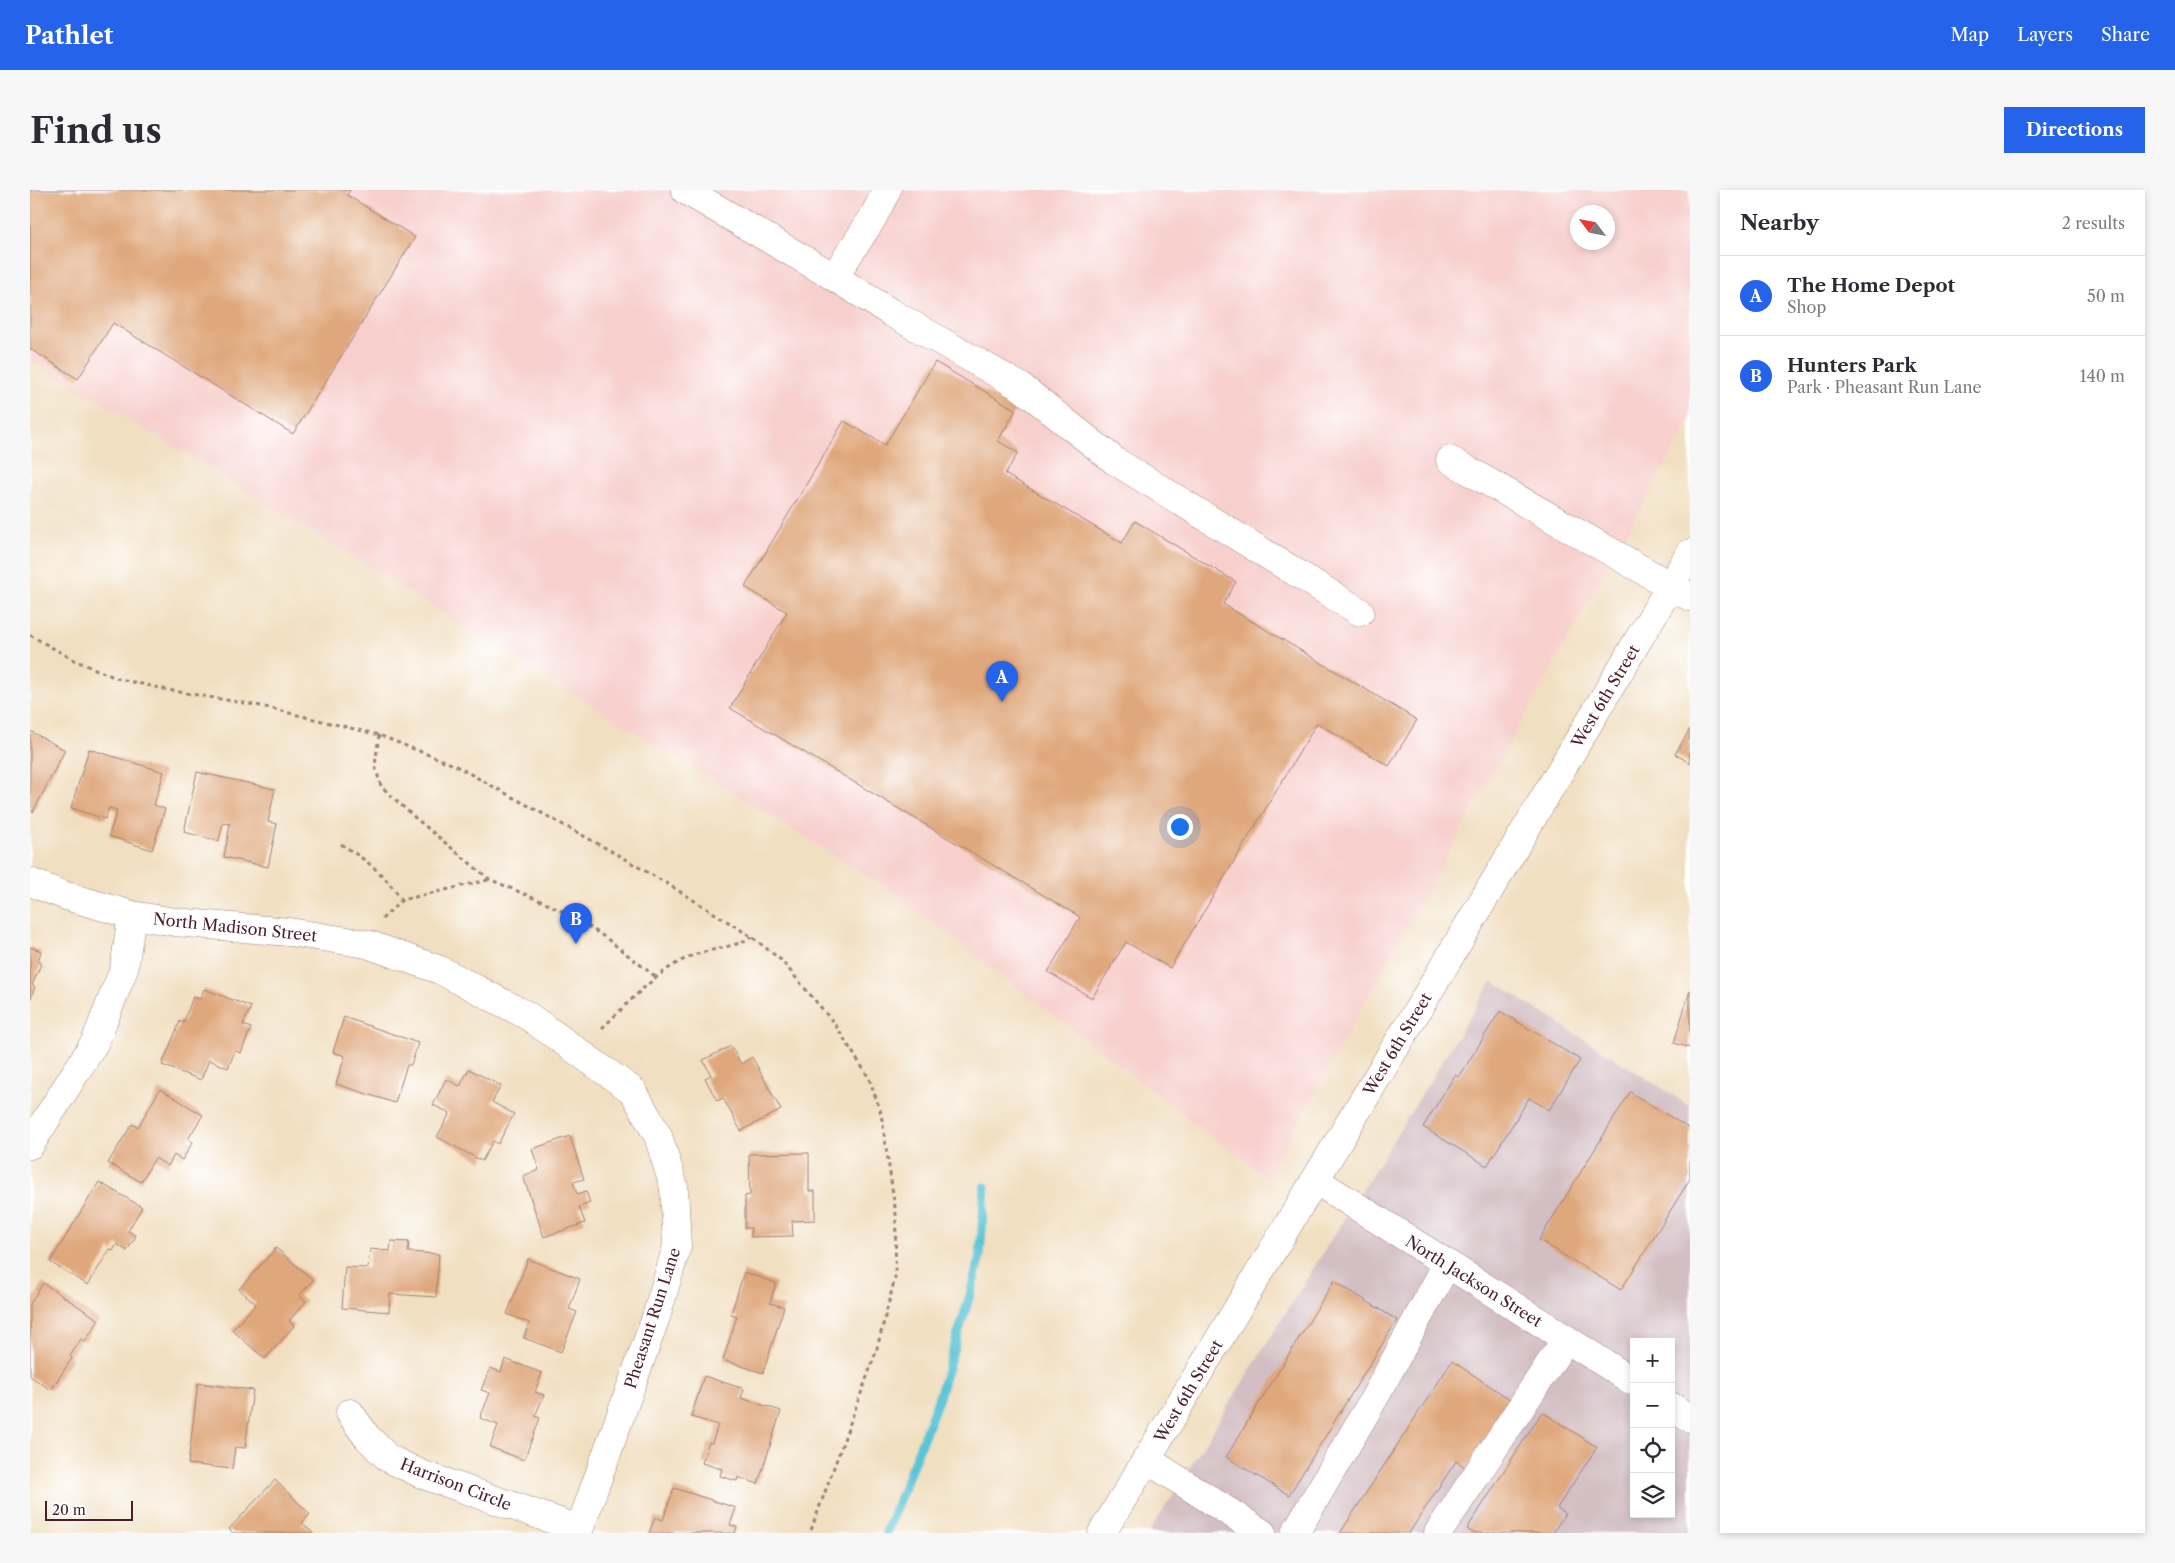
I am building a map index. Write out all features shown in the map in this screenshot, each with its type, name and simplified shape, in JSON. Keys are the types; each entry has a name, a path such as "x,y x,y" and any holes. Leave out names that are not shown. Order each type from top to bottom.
{"street":[{"path":"685,190 834,277 882,308 1022,388 1115,461 1360,612"},
{"path":"834,277 872,219 887,190"},
{"path":"1450,460 1680,591"},
{"name":"West 6th Street","path":"1102,1533 1431,988 1680,591 1690,554"},
{"name":"North Madison Street","path":"30,882 66,896 132,915 175,922 290,932 367,944 440,970"},
{"path":"30,1144 95,1042 124,969 132,915"},
{"name":"Pheasant Run Lane","path":"440,970 528,1016 633,1091 658,1136 674,1187 677,1246 656,1317 578,1531"},
{"name":"North Jackson Street","path":"1315,1180 1630,1379"},
{"path":"1295,1533 1376,1395 1447,1264"},
{"path":"1438,1533 1566,1339"},
{"path":"1675,1409 1690,1418"},
{"name":"Harrison Circle","path":"350,1413 367,1437 388,1458 421,1474 578,1531"},
{"path":"1146,1459 1262,1533"}],"path":[{"path":"30,635 74,660 116,678 168,690 261,706 379,734 454,765 595,842 679,891 752,938 781,960 834,1023 869,1078 881,1113 896,1214 895,1278 876,1352 810,1533"},
{"path":"379,734 375,751 375,766 381,786 413,816 489,880 550,905 577,919 606,938 656,977"},
{"path":"341,844 369,862 388,880 402,900"},
{"path":"378,923 388,911 402,900 489,880"},
{"path":"602,1028 656,977 689,957 737,946 752,938"}],"shaded area":[{"path":"30,190 1690,190 1690,420 1267,1178 887,888 169,443 30,360"},
{"path":"1492,981 1690,1106 1690,1533 1149,1533"}],"building":[{"path":"30,190 350,190 347,195 415,237 293,434 113,323 78,379 30,349"},
{"path":"935,362 1016,410 998,441 1018,453 1005,474 1122,543 1135,521 1236,582 1223,604 1417,720 1389,766 1317,723 1170,968 1126,942 1092,998 1048,972 1080,917 730,708 787,612 745,587 844,421 885,445"},
{"path":"1690,729 1690,763 1675,754"},
{"path":"30,731 65,750 33,812 30,810"},
{"path":"89,749 164,772 154,805 165,809 152,850 109,836 117,810 109,808 105,819 71,808"},
{"path":"197,772 275,789 268,822 277,824 268,867 224,857 230,824 223,823 219,841 184,832"},
{"path":"30,947 41,951 38,962 41,964 32,985 35,987 30,1000"},
{"path":"204,989 251,1007 243,1025 251,1028 241,1053 235,1051 228,1068 209,1060 201,1080 162,1065 180,1021 183,1023 193,997 200,999"},
{"path":"1690,990 1690,1048 1674,1043"},
{"path":"1500,1011 1580,1060 1549,1110 1529,1098 1487,1166 1423,1127 1455,1075 1459,1077"},
{"path":"344,1017 418,1043 411,1065 407,1065 395,1103 336,1084 345,1056 333,1052"},
{"path":"731,1046 741,1064 752,1057 781,1110 741,1131 723,1098 717,1101 705,1078 711,1075 703,1060"},
{"path":"469,1069 501,1086 492,1102 514,1114 498,1144 493,1141 482,1161 437,1137 450,1113 433,1105 446,1079 460,1086"},
{"path":"160,1089 203,1115 188,1139 193,1142 182,1160 174,1155 168,1166 155,1158 141,1182 108,1163 132,1124 138,1127"},
{"path":"1630,1092 1690,1129 1690,1179 1621,1290 1539,1240"},
{"path":"570,1136 584,1179 573,1182 577,1194 586,1191 590,1203 579,1207 585,1223 544,1237 523,1176 539,1170 532,1149"},
{"path":"809,1153 809,1191 815,1191 815,1220 792,1221 793,1236 751,1237 751,1228 745,1228 745,1196 750,1195 749,1154"},
{"path":"99,1182 142,1207 128,1231 136,1236 127,1251 117,1244 113,1251 110,1249 88,1285 50,1262"},
{"path":"391,1241 409,1242 408,1252 439,1254 436,1297 390,1294 389,1312 342,1308 345,1267 368,1268 370,1249 390,1251"},
{"path":"276,1248 313,1280 299,1296 306,1301 289,1321 294,1326 265,1359 232,1330 256,1304 239,1289"},
{"path":"528,1259 580,1279 569,1309 577,1312 561,1352 524,1338 529,1323 507,1314"},
{"path":"744,1272 776,1283 770,1303 784,1307 763,1373 723,1360 737,1316 731,1314"},
{"path":"1334,1281 1397,1320 1289,1495 1226,1457"},
{"path":"43,1283 99,1320 85,1342 81,1339 70,1356 72,1358 51,1390 30,1376 30,1304"},
{"path":"505,1359 542,1373 535,1392 544,1395 535,1416 540,1418 524,1460 490,1447 498,1425 480,1418 490,1393 481,1390 490,1368 501,1372"},
{"path":"1452,1361 1511,1400 1466,1468 1456,1461 1409,1533 1340,1533"},
{"path":"704,1376 744,1389 741,1398 781,1411 758,1484 738,1477 737,1481 720,1476 722,1469 702,1463 709,1442 712,1443 718,1425 691,1417"},
{"path":"198,1383 253,1390 245,1448 235,1447 232,1469 188,1464"},
{"path":"1542,1412 1597,1447 1557,1508 1565,1513 1553,1533 1473,1533 1467,1529"},
{"path":"275,1480 310,1514 302,1523 313,1533 233,1533 229,1529"},
{"path":"674,1488 736,1508 730,1525 737,1527 735,1533 649,1533 655,1517 663,1520"}],"waterway":[{"path":"886,1533 938,1400 970,1295 980,1256 985,1187"}],"place":[{"name":"The Home Depot","path":"1002,702"},
{"name":"Hunters Park","path":"576,944"}]}
